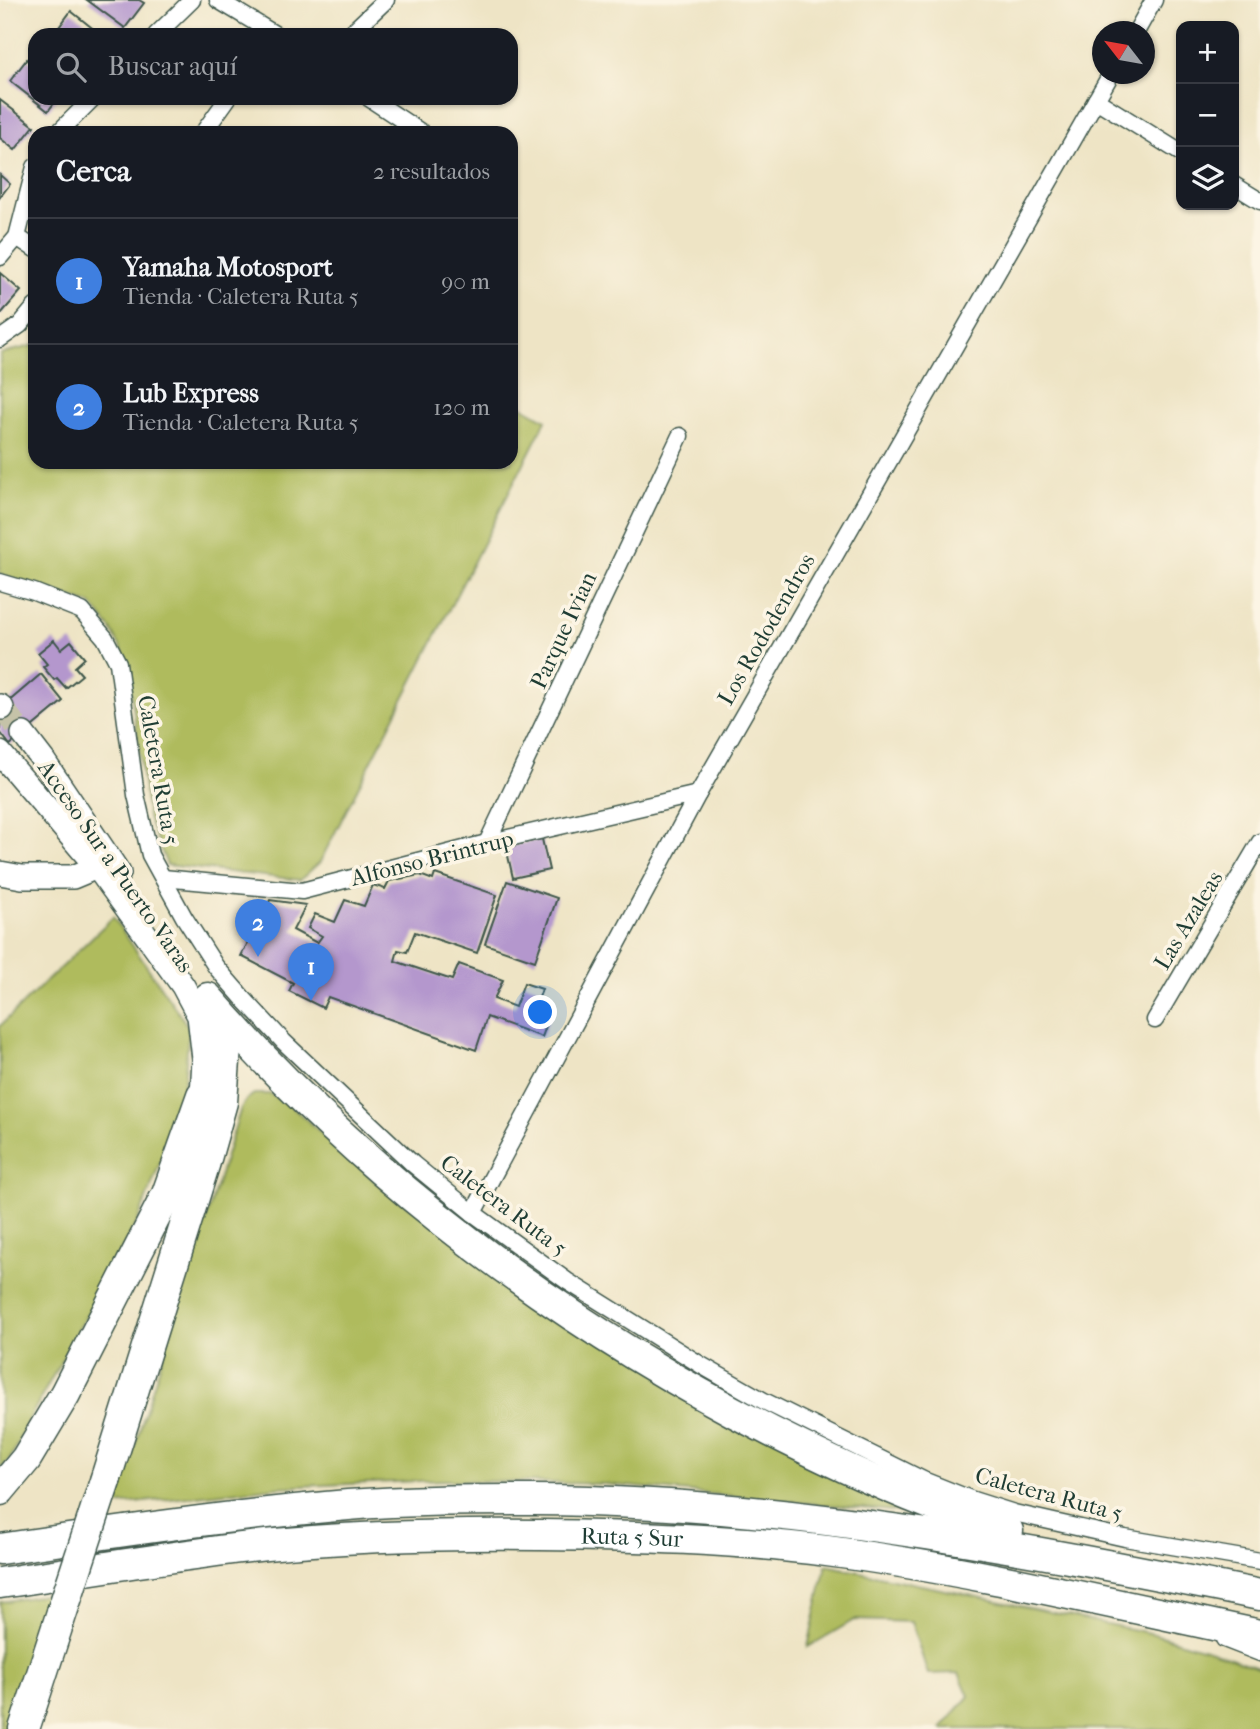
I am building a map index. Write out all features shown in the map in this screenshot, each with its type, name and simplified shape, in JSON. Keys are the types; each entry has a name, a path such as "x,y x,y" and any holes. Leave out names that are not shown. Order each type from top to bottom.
{"highway":[{"path":"24,1729 106,1478 222,1102 226,1047 208,998"},
{"path":"208,998 249,1045 331,1125 433,1214 541,1293 650,1365 796,1444 924,1502 1031,1538 1201,1583"},
{"path":"202,1095 205,1162"},
{"path":"0,1490 32,1450 71,1382 167,1194 202,1095"},
{"name":"Ruta 5 Sur","path":"0,1549 211,1519 351,1505 547,1500 704,1508 824,1518 975,1541 1260,1595"},
{"name":"Ruta 5 Sur","path":"0,1583 213,1552 327,1540 457,1534 610,1535 828,1551 962,1573 1260,1635"}],"main road":[{"name":"Acceso Sur a Puerto Varas","path":"23,734 208,998"},
{"name":"Acceso Sur a Puerto Varas","path":"0,753 97,867 183,986 199,1016 204,1059 202,1095"},
{"path":"0,873 22,877 73,877 97,867"}],"street":[{"path":"163,28 192,0"},
{"path":"218,0 263,28"},
{"path":"356,28 386,0"},
{"path":"1142,21 1154,0"},
{"name":"Los Rododendros","path":"473,1213 698,794 1105,84"},
{"path":"1096,100 1176,150"},
{"path":"65,126 86,105"},
{"path":"208,126 223,105"},
{"path":"380,105 411,126"},
{"path":"1239,188 1260,201"},
{"path":"0,257 17,237 28,194"},
{"path":"17,237 28,244"},
{"path":"0,340 28,315"},
{"name":"Parque Ivian","path":"487,843 680,436"},
{"name":"Caletera Ruta 5","path":"0,582 82,611 105,638 118,663 136,795 150,855 184,917 210,957 242,998 284,1042 413,1164 473,1213 557,1274 701,1365 764,1401 923,1480 1014,1513 1125,1538 1260,1561"},
{"name":"Alfonso Brintrup","path":"163,878 302,891 487,843 698,794"},
{"name":"Las Azaleas","path":"1154,1020 1260,842"},
{"path":"1156,1614 1260,1653"}],"green space":[{"path":"28,347 28,469 518,469 518,404 546,420 320,862 300,880 167,865 148,817 127,660 111,629 91,604 0,574 0,354"},
{"path":"113,917 189,1028 182,1105 137,1223 26,1425 12,1456 0,1470 0,1026"},
{"path":"254,1094 270,1094 291,1106 392,1196 915,1513 604,1484 443,1480 277,1487 116,1505 241,1108"},
{"path":"826,1565 1154,1634 1260,1669 1260,1729 941,1729 969,1696 959,1673 928,1674 911,1622 854,1620 808,1647"},
{"path":"51,1594 12,1725 10,1729 0,1729 0,1602"}],"building":[{"path":"87,0 139,0 144,3 125,28"},
{"path":"71,11 92,28 58,28"},
{"path":"27,59 28,60 28,95 10,81"},
{"path":"0,100 34,126 28,126 28,134 15,150 0,138"},
{"path":"40,105 53,105 48,111"},
{"path":"0,175 10,184 0,197"},
{"path":"0,273 21,291 0,315"},
{"path":"54,640 61,649 71,641 85,658 75,667 82,675 66,688 57,678 54,680 43,667 47,664 38,653"},
{"path":"41,674 63,701 10,745 0,732 0,709"},
{"path":"542,839 549,870 513,878 506,847"},
{"path":"435,874 497,895 477,953 415,932 407,952 398,950 395,961 452,980 459,964 503,980 494,999 515,1007 524,983 542,989 534,1012 549,1018 542,1037 487,1017 476,1050 328,997 323,1008 289,991 293,983 241,956 270,900 306,905 293,930 317,943 322,936 308,928 315,914 335,922 345,900 364,906 373,885 385,889 389,881 420,875 433,880"},
{"path":"507,881 557,898 535,961 485,944"}],"tunnel":[{"path":"2,708 23,734"}],"place":[{"name":"Lub Express","path":"258,957"},
{"name":"Yamaha Motosport","path":"311,1001"}]}
